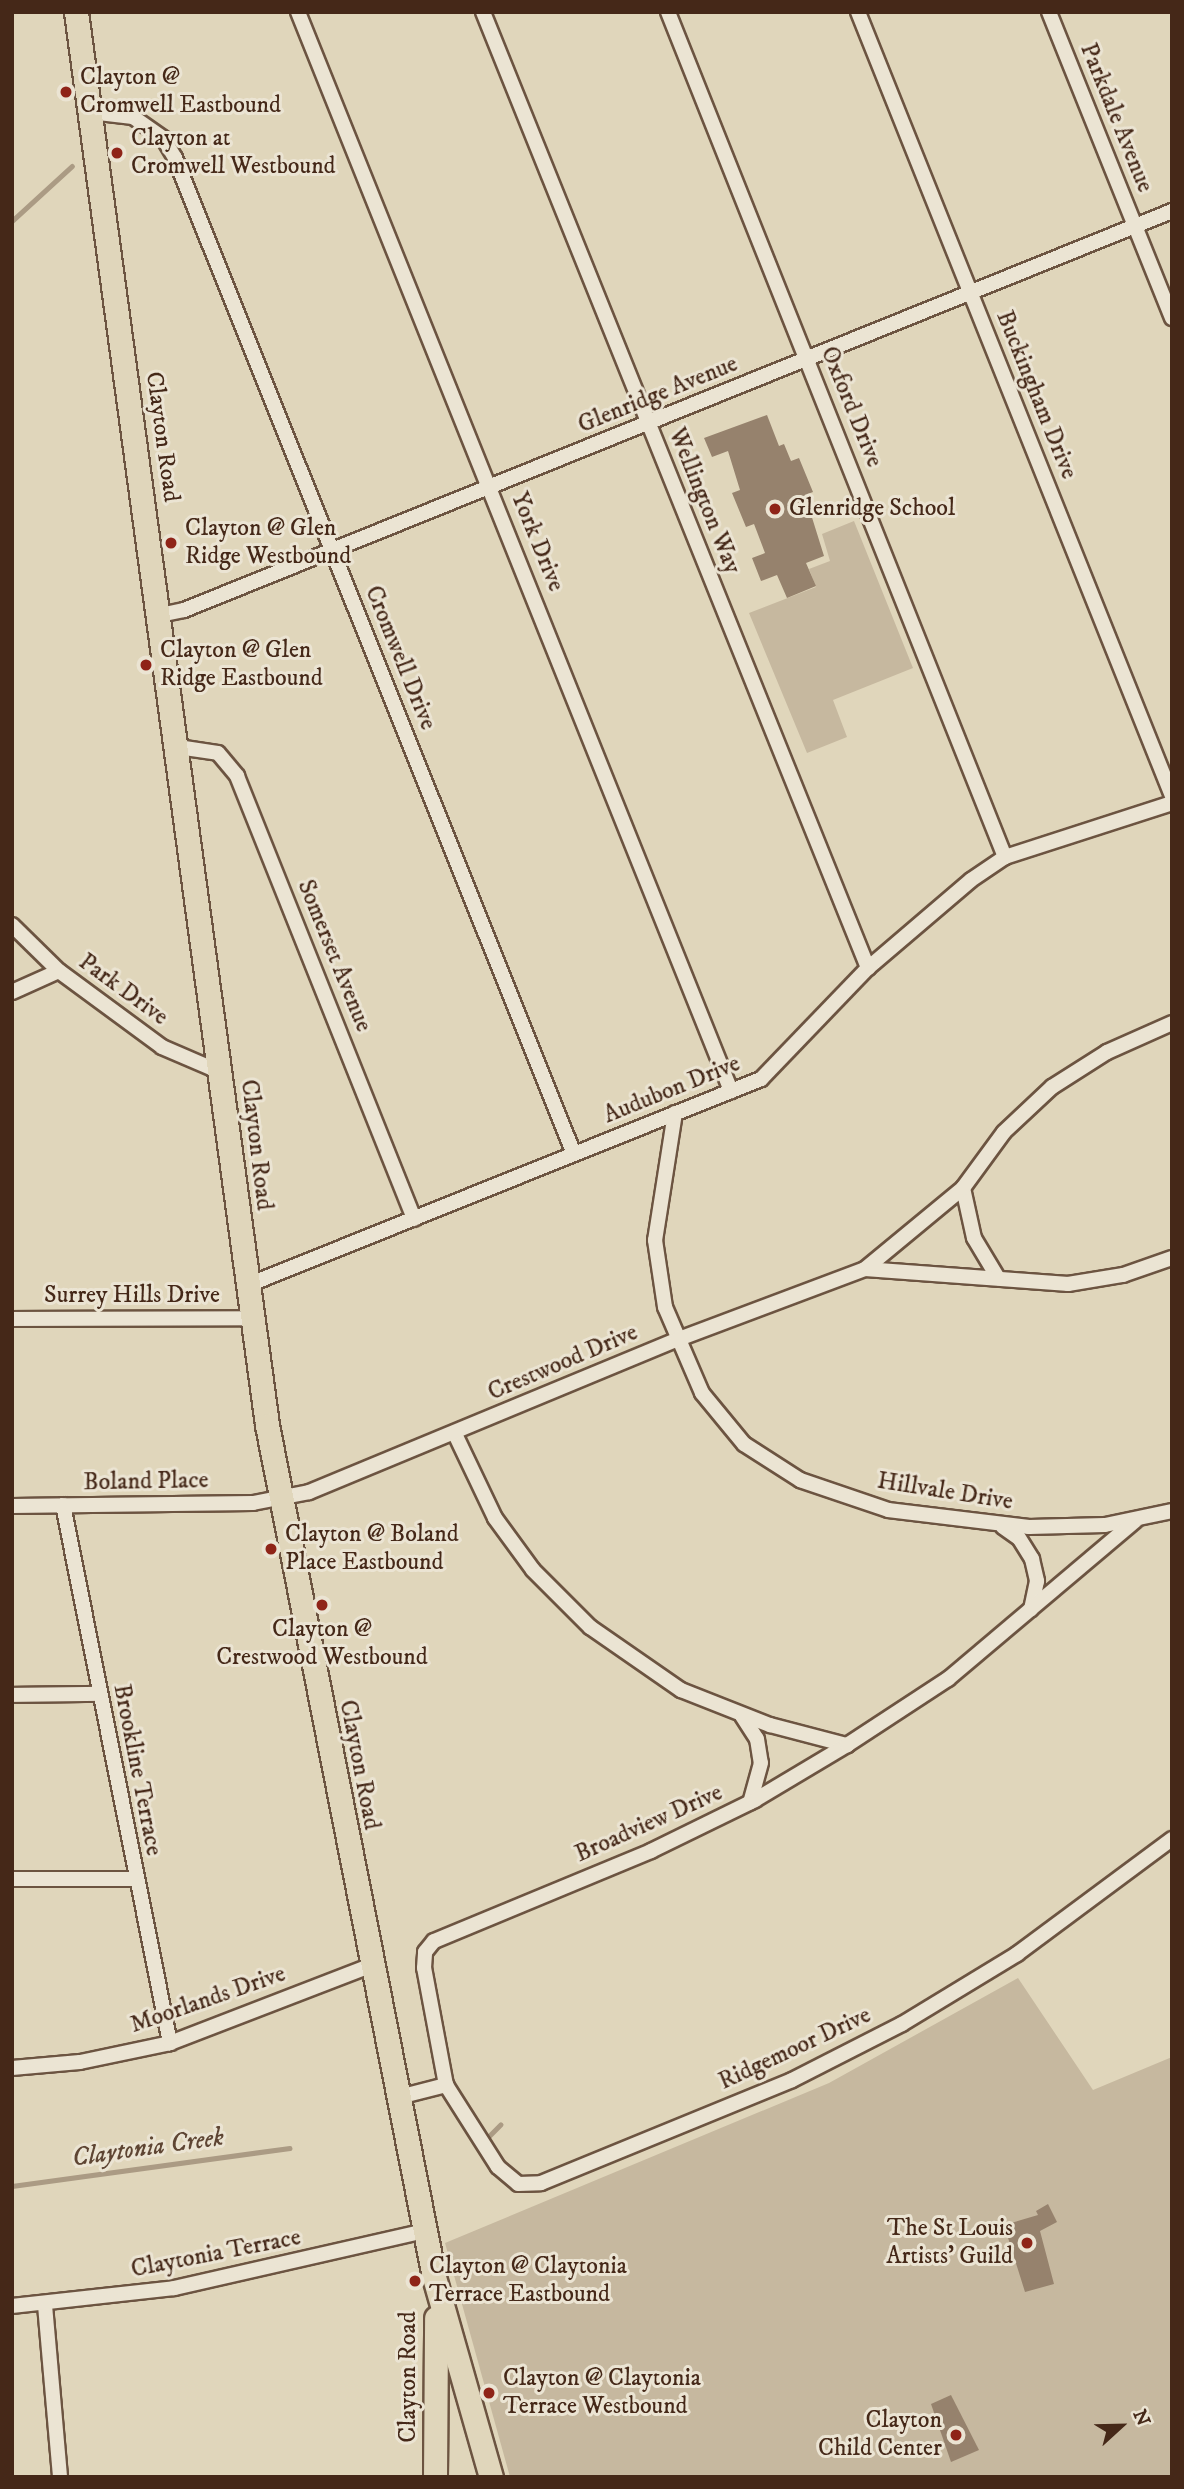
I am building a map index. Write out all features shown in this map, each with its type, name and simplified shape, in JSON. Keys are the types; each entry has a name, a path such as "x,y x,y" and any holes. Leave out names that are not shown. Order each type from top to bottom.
{"main road":[{"name":"Clayton Road","path":"76,12 178,747 252,1318 280,1499 434,2277 491,2477"},
{"name":"Clayton Road","path":"434,2277 435,2477"}],"street":[{"name":"York Drive","path":"298,12 731,1091"},
{"name":"Wellington Way","path":"482,12 868,968"},
{"name":"Oxford Drive","path":"668,12 1005,858"},
{"name":"Buckingham Drive","path":"858,12 1172,796"},
{"name":"Parkdale Avenue","path":"1049,12 1172,318"},
{"name":"Cromwell Drive","path":"90,112 133,117 163,138 175,158 574,1154"},
{"name":"Glenridge Avenue","path":"160,615 332,550 648,424 1172,211"},
{"name":"Somerset Avenue","path":"178,747 218,753 237,776 414,1219"},
{"name":"Audubon Drive","path":"248,1285 731,1091 771,1071 868,968 1005,858 1172,803"},
{"name":"Park Drive","path":"12,925 58,971 162,1047 220,1072"},
{"path":"12,992 58,971"},
{"name":"Crestwood Drive","path":"280,1499 455,1434 676,1340 865,1269 963,1188 1004,1132 1052,1087 1107,1052 1172,1023"},
{"name":"Hillvale Drive","path":"675,1113 655,1240 665,1307 676,1340 722,1420 771,1464 800,1480 888,1510 1000,1525 1135,1521 1172,1511"},
{"path":"963,1188 974,1238 998,1278"},
{"name":"Crestwood Drive","path":"865,1269 1068,1284 1123,1275 1172,1258"},
{"name":"Surrey Hills Drive","path":"12,1320 252,1318"},
{"path":"455,1434 495,1518 533,1570 590,1627 681,1690 742,1716 847,1745"},
{"name":"Boland Place","path":"12,1506 280,1499"},
{"name":"Brookline Terrace","path":"63,1505 135,1879 170,2043"},
{"name":"Broadview Drive","path":"446,2085 424,1968 425,1952 434,1941 651,1851 750,1803 847,1745 948,1679 1135,1521"},
{"path":"1000,1525 1019,1538 1032,1559 1037,1581 1031,1610"},
{"path":"12,1695 99,1694"},
{"path":"742,1716 757,1739 761,1763 750,1803"},
{"name":"Ridgemoor Drive","path":"446,2085 504,2172 518,2184 541,2183 792,2080 902,2024 1017,1954 1172,1839"},
{"path":"12,1879 135,1879"},
{"name":"Moorlands Drive","path":"12,2068 80,2062 170,2043 372,1965"},
{"path":"399,2097 446,2085"},
{"name":"Claytonia Terrace","path":"12,2306 45,2305 174,2288 425,2231"},
{"path":"45,2305 60,2477"}],"shaded area":[{"path":"854,521 913,668 833,700 847,737 807,753 749,613 816,587 809,569 830,561 822,534"},
{"path":"1018,1978 1093,2090 1172,2057 1172,2477 510,2477 445,2243 829,2083"}],"building":[{"name":"Glenridge School","path":"767,415 779,446 784,444 791,461 799,458 813,492 805,495 824,556 806,563 816,586 787,598 777,575 761,581 752,558 765,553 754,524 746,527 732,493 740,490 728,451 712,457 704,438"},
{"name":"The St Louis Artists' Guild","path":"1048,2204 1057,2222 1040,2231 1054,2284 1025,2292 1004,2225 1038,2215 1036,2211"},
{"name":"Clayton Child Center","path":"951,2395 979,2450 951,2462 931,2404"}],"waterway":[{"path":"12,221 72,166"},
{"path":"489,2136 500,2125"},
{"name":"Claytonia Creek","path":"12,2186 289,2148"}],"place":[{"name":"Clayton @ Cromwell Eastbound","path":"66,92"},
{"name":"Clayton at Cromwell Westbound","path":"117,153"},
{"name":"Glenridge School","path":"775,509"},
{"name":"Clayton @ Glen Ridge Westbound","path":"171,543"},
{"name":"Clayton @ Glen Ridge Eastbound","path":"146,665"},
{"name":"Clayton @ Boland Place Eastbound","path":"271,1549"},
{"name":"Clayton @ Crestwood Westbound","path":"322,1605"},
{"name":"The St Louis Artists' Guild","path":"1027,2243"},
{"name":"Clayton @ Claytonia Terrace Eastbound","path":"415,2281"},
{"name":"Clayton @ Claytonia Terrace Westbound","path":"489,2393"},
{"name":"Clayton Child Center","path":"956,2435"}]}
